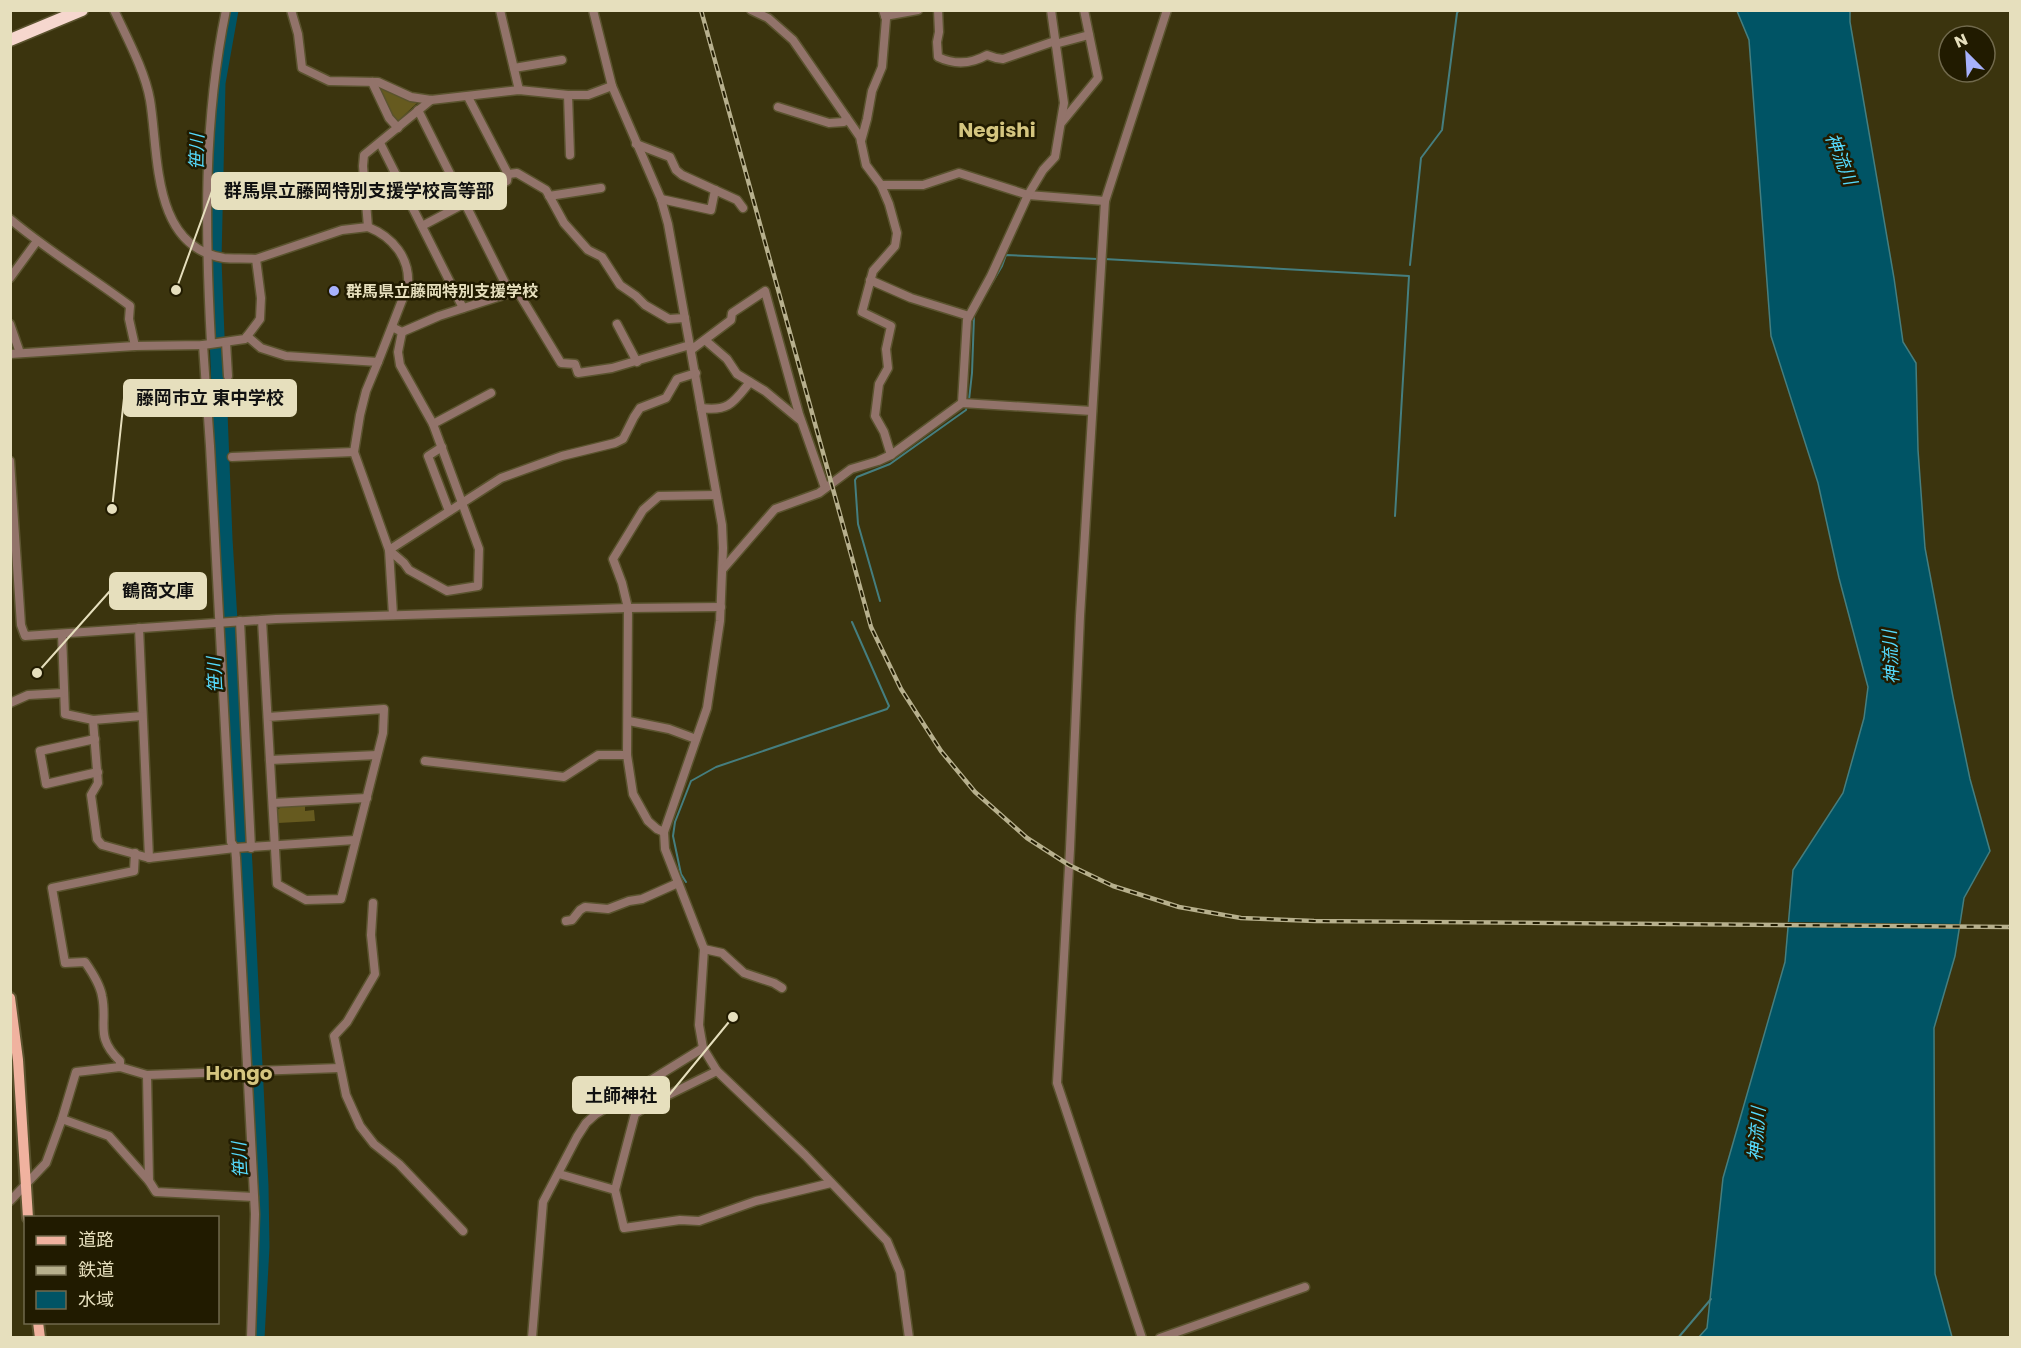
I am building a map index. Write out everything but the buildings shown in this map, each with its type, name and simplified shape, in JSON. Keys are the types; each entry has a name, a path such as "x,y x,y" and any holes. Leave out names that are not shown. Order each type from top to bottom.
{"highway":[{"path":"10,40 82,10"}],"main road":[{"path":"10,998 18,1060 16,1114 28,1216"}],"street":[{"path":"114,10 150,98 160,187 168,213 180,233 195,246 217,256 256,259 342,230 368,227 376,230 400,250 409,273 408,285 366,391 354,452 389,550 393,615"},
{"path":"226,10 212,91 206,194 207,344 223,623 231,842 237,848 254,1197 251,1338"},
{"path":"291,10 298,34 302,68 329,81 378,81 411,97 431,100 519,90 588,95 612,86"},
{"path":"500,10 519,90"},
{"path":"593,10 612,86 661,199 668,224 722,525 721,607 707,708 664,832 665,849 705,949 699,1026 703,1048 717,1071 805,1155 887,1241 900,1272 909,1338"},
{"path":"752,10 768,18 793,40 861,141 866,165 880,185 889,204 897,233 895,246 873,271 862,312 891,326 886,349 888,368 879,384 875,416 884,432 891,455"},
{"path":"861,141 872,91 882,67 886,19 884,13 918,10"},
{"path":"938,10 938,57 951,63 970,62 987,55 1003,59 1055,42 1089,35"},
{"path":"962,403 966,327 969,316 991,276 1028,195 1043,170 1055,157 1064,103 1051,10"},
{"path":"1062,122 1098,78 1084,10"},
{"path":"1142,1338 1056,1083 1070,849 1080,616 1105,201 1167,10"},
{"path":"514,68 562,60"},
{"path":"372,82 384,110 398,128"},
{"path":"568,95 570,155"},
{"path":"422,226 507,181 508,174 468,97"},
{"path":"368,227 364,155 431,100"},
{"path":"778,107 830,123 844,122 846,117"},
{"path":"418,110 510,293"},
{"path":"380,143 463,308"},
{"path":"636,144 670,157 676,170 682,175 737,200 743,208"},
{"path":"508,174 517,173 546,190 564,223 588,250 602,257 620,285 645,305 669,319 685,318"},
{"path":"880,185 923,185 959,173 1028,195 1105,201"},
{"path":"549,196 601,188"},
{"path":"661,199 711,210 715,190"},
{"path":"10,219 37,242 93,278 130,306 129,320 135,346"},
{"path":"10,278 37,242"},
{"path":"10,324 15,354 207,344 245,339 260,319 262,308 256,259"},
{"path":"870,280 910,298 969,316"},
{"path":"392,327 402,332 463,308 518,292 561,363 574,364 578,373 612,368 691,348 731,320 732,313 765,291 801,421 825,488"},
{"path":"617,324 637,362"},
{"path":"389,550 409,570 447,591 478,586 479,549 433,424 400,364 398,352 402,332"},
{"path":"248,336 261,348 286,356 378,362"},
{"path":"705,340 727,360 737,374 765,391 801,421"},
{"path":"226,342 228,376"},
{"path":"389,550 501,478 562,456 623,439 640,408 666,398 676,379 696,373"},
{"path":"701,408 715,410 732,403 750,382"},
{"path":"433,424 492,393"},
{"path":"723,570 775,509 819,493 851,470 891,455 962,403 1092,411"},
{"path":"442,447 428,456 448,511"},
{"path":"232,457 354,452"},
{"path":"10,461 21,625 25,636 262,620 721,607"},
{"path":"664,832 648,821 633,794 627,755 628,608 613,559 643,510 659,496 716,495"},
{"path":"262,620 277,884 306,900 341,899 383,733 384,709 268,717"},
{"path":"238,622 250,848"},
{"path":"139,628 149,858"},
{"path":"62,634 65,714 93,720 142,716"},
{"path":"10,703 28,695 64,693"},
{"path":"93,720 98,783 91,795 97,839 102,845 149,858 237,848 355,840"},
{"path":"629,721 669,729 696,739"},
{"path":"95,740 40,751 46,784 98,772"},
{"path":"270,759 377,755"},
{"path":"425,761 564,777 598,755 627,755"},
{"path":"273,803 367,798"},
{"path":"120,1067 120,1061 104,1039 102,995 92,972 85,962 65,963 52,888 134,871 135,853"},
{"path":"566,921 572,920 585,907 608,909 642,899 678,883"},
{"path":"373,903 371,935 375,974 347,1022 334,1036 346,1095 360,1126 374,1144 399,1164 462,1231"},
{"path":"705,949 722,953 744,973 782,988"},
{"path":"532,1338 543,1202 586,1123 596,1114 703,1048"},
{"path":"10,1201 46,1163 76,1072 120,1067 147,1075 340,1068"},
{"path":"717,1071 650,1104 635,1114 615,1190 624,1228 680,1220 699,1221 756,1202 831,1183"},
{"path":"147,1075 149,1181"},
{"path":"62,1119 109,1136 156,1192 254,1197"},
{"path":"559,1174 615,1190"},
{"path":"1160,1338 1305,1287"}],"shaded area":[{"path":"377,84 419,101 397,122 390,113"},
{"path":"305,804 305,811 314,810 315,821 278,823 277,810 283,806"}],"water":[{"name":"神流川","path":"1737,11 1850,11 1903,342 1916,363 1918,450 1925,548 1970,779 1990,851 1964,898 1955,956 1934,1028 1935,1274 1952,1337 1698,1338 1707,1328 1723,1178 1785,962 1793,870 1843,793 1864,718 1868,687 1839,578 1818,483 1771,336 1749,40"}],"pier":[{"path":"1785,922 1963,924 1963,929 1785,927"}],"waterway":[{"name":"笹川","path":"231,10 218,83 214,260 225,539 245,865 261,1186 262,1247 257,1338"},
{"path":"1410,265 1421,158 1442,130 1459,10"},
{"path":"985,295 1006,255 1098,259"},
{"path":"1104,259 1409,276 1395,516"},
{"path":"969,400 974,316"},
{"path":"880,601 858,524 855,480 857,477 890,464 966,410 967,405"},
{"path":"686,882 681,874 673,836 675,822 691,781 716,767 887,709 889,706 852,622"},
{"path":"1678,1338 1711,1299"}],"railway":[{"path":"701,10 871,627 901,689 941,751 975,792 1027,838 1069,865 1113,886 1179,907 1241,918 1314,921 2010,927"}],"place":[{"name":"群馬県立藤岡特別支援学校高等部","path":"176,290"},
{"name":"群馬県立藤岡特別支援学校","path":"334,291"},
{"name":"藤岡市立 東中学校","path":"112,509"},
{"name":"鶴商文庫","path":"37,673"},
{"name":"土師神社","path":"733,1017"}],"district":[{"name":"Negishi","path":"997,130"},
{"name":"Hongo","path":"239,1073"}]}
